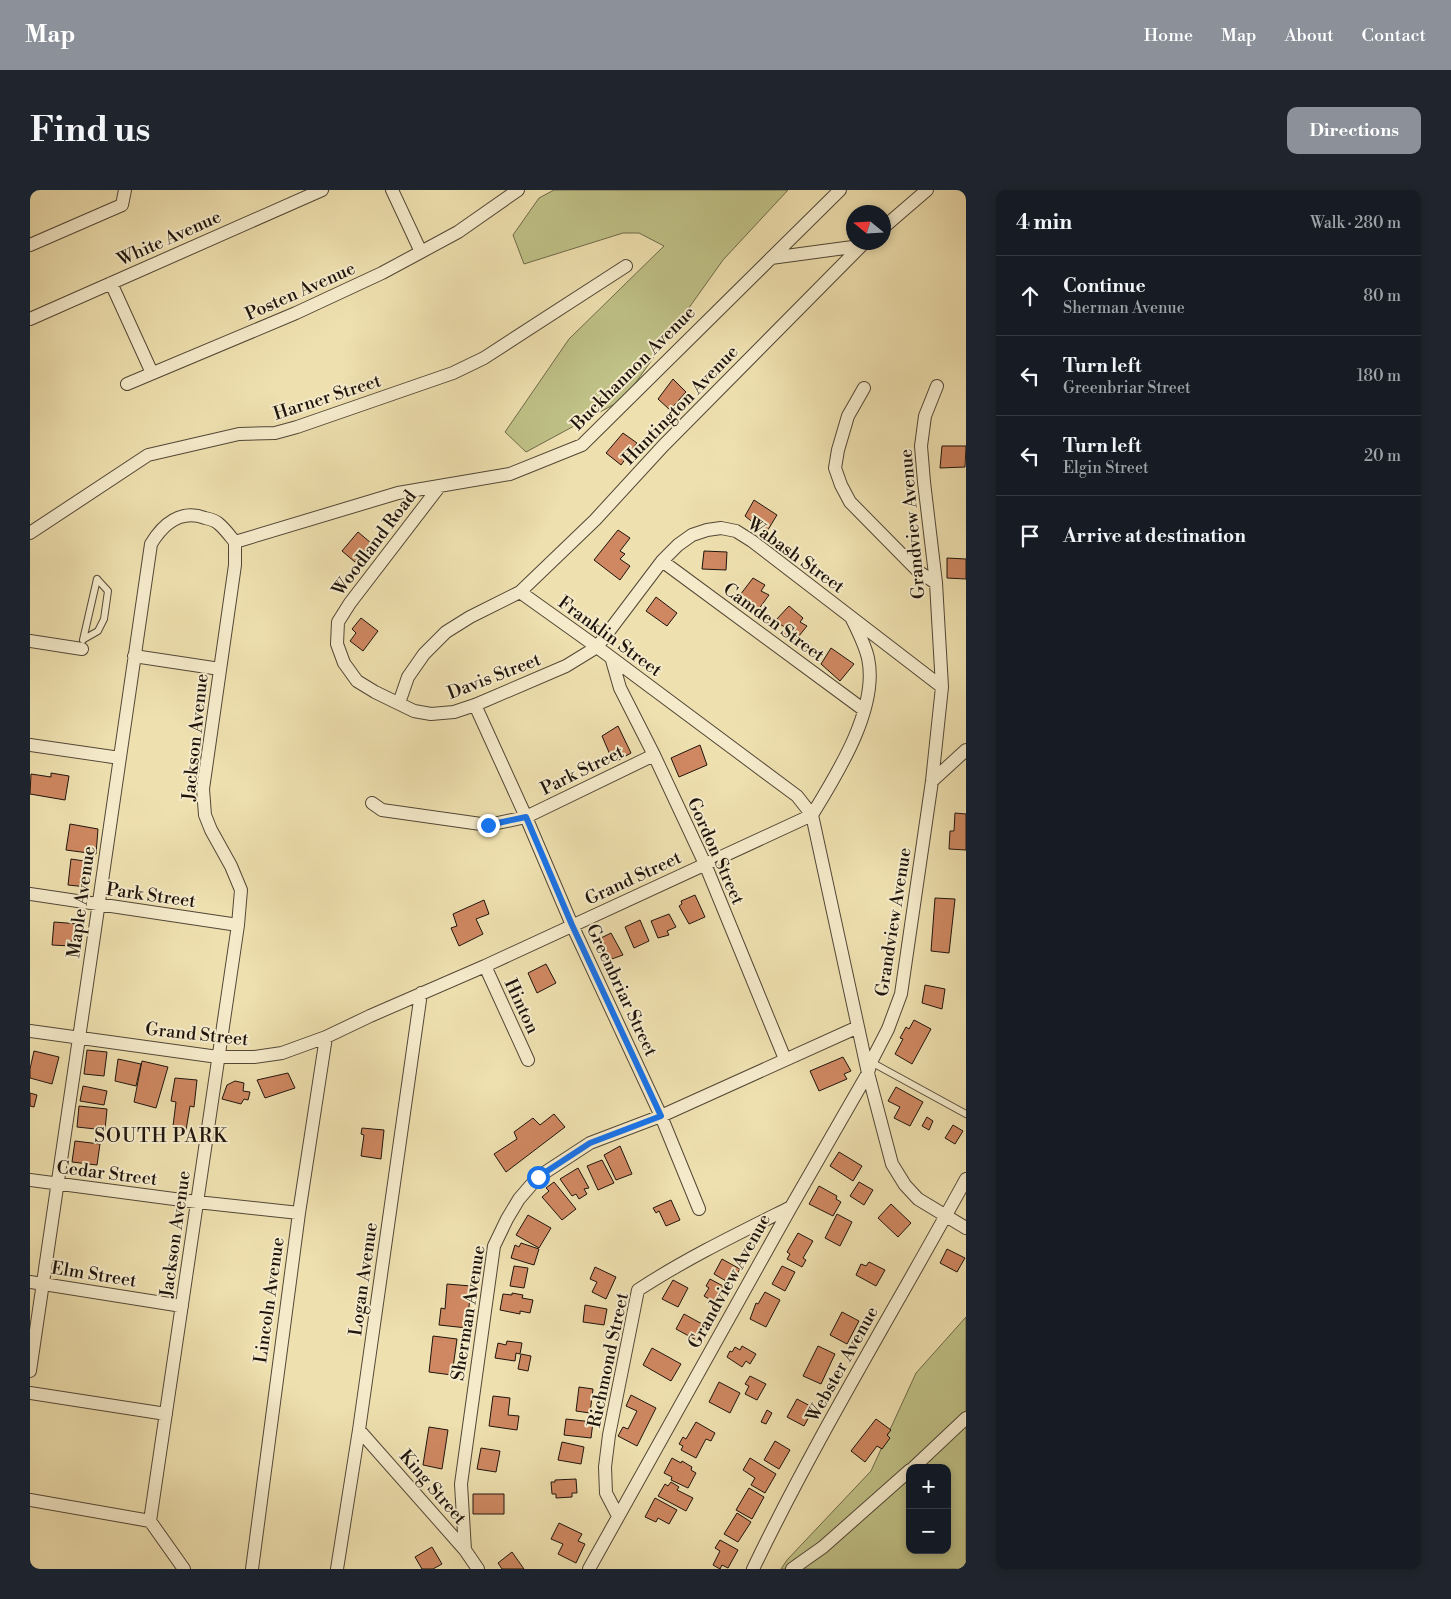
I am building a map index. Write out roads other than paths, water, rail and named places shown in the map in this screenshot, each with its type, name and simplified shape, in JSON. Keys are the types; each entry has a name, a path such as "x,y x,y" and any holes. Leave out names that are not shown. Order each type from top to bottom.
{"street":[{"path":"30,245 122,205 125,190"},
{"name":"White Avenue","path":"30,319 322,190"},
{"path":"392,190 420,252"},
{"name":"Posten Avenue","path":"127,384 296,313 382,273 458,232 518,190"},
{"name":"Buckhannon Avenue","path":"235,542 398,492 439,487 510,474 582,444 840,190"},
{"path":"891,221 927,190"},
{"path":"771,258 846,246"},
{"name":"Huntington Avenue","path":"520,592 594,520 663,446 856,250"},
{"name":"Harner Street","path":"30,533 148,455 239,434 275,433 290,429 453,373 484,358 626,266"},
{"path":"111,283 152,373"},
{"name":"Grandview Avenue","path":"588,1569 870,1067 902,994 932,781 942,687 936,583 921,446 925,416 937,386"},
{"path":"864,388 848,416 838,450 835,468 841,485 850,502 919,572 936,583"},
{"name":"Woodland Road","path":"338,622 350,603 439,487"},
{"name":"Maple Avenue","path":"30,1371 36,1283 58,1184 150,544 158,532 169,522 188,515 218,522 235,542"},
{"name":"Wabash Street","path":"597,647 662,562 678,545 692,535 720,528 736,531 752,541 942,687"},
{"name":"Jackson Avenue","path":"150,1521 238,925 241,890 205,815 203,789 235,565 235,542"},
{"name":"Camden Street","path":"662,562 864,710"},
{"path":"398,703 408,678 424,654 446,632 470,617 520,592"},
{"name":"Franklin Street","path":"520,592 798,796 812,815"},
{"path":"852,618 868,658 870,683 864,710 849,749 812,815 858,1027 870,1067 892,1164 905,1185 918,1199 966,1228"},
{"name":"Davis Street","path":"338,622 337,644 344,663 357,681 414,711 431,714 454,712 475,705 566,666 597,647"},
{"path":"30,641 83,644"},
{"path":"134,656 220,669"},
{"name":"Gordon Street","path":"612,660 620,688 705,864 785,1059"},
{"name":"Greenbriar Street","path":"475,705 572,925 661,1116 699,1209"},
{"path":"30,745 120,758"},
{"path":"932,781 966,750"},
{"name":"Park Street","path":"372,803 382,810 488,825 526,817 654,755"},
{"name":"Grand Street","path":"30,1031 218,1057 254,1057 282,1053 326,1037 485,966 812,815"},
{"name":"Park Street","path":"30,894 238,925"},
{"name":"Hinton","path":"485,966 528,1060"},
{"name":"Logan Avenue","path":"337,1569 359,1430 421,993"},
{"name":"Sherman Avenue","path":"465,1550 461,1484 494,1246 519,1199 538,1177 590,1143 661,1116 858,1027"},
{"name":"Lincoln Avenue","path":"252,1569 299,1214 326,1037"},
{"name":"Webster Avenue","path":"753,1569 773,1526 966,1179"},
{"name":"Cedar Street","path":"30,1180 299,1214"},
{"name":"Richmond Street","path":"618,1516 606,1493 605,1467 609,1435 638,1290 703,1251 791,1206"},
{"name":"Elm Street","path":"36,1283 182,1306"},
{"path":"30,1393 166,1414"},
{"path":"917,1464 966,1418"},
{"name":"King Street","path":"359,1430 465,1550 478,1569"},
{"path":"792,1569 823,1547 906,1474"},
{"path":"30,1500 150,1521 184,1569"}],"lane":[{"path":"96,579 108,591 104,619 98,631 83,644 85,631 96,579"},
{"path":"870,1067 966,1114"}],"district":[{"name":"SOUTH PARK","path":"161,1135"}]}
